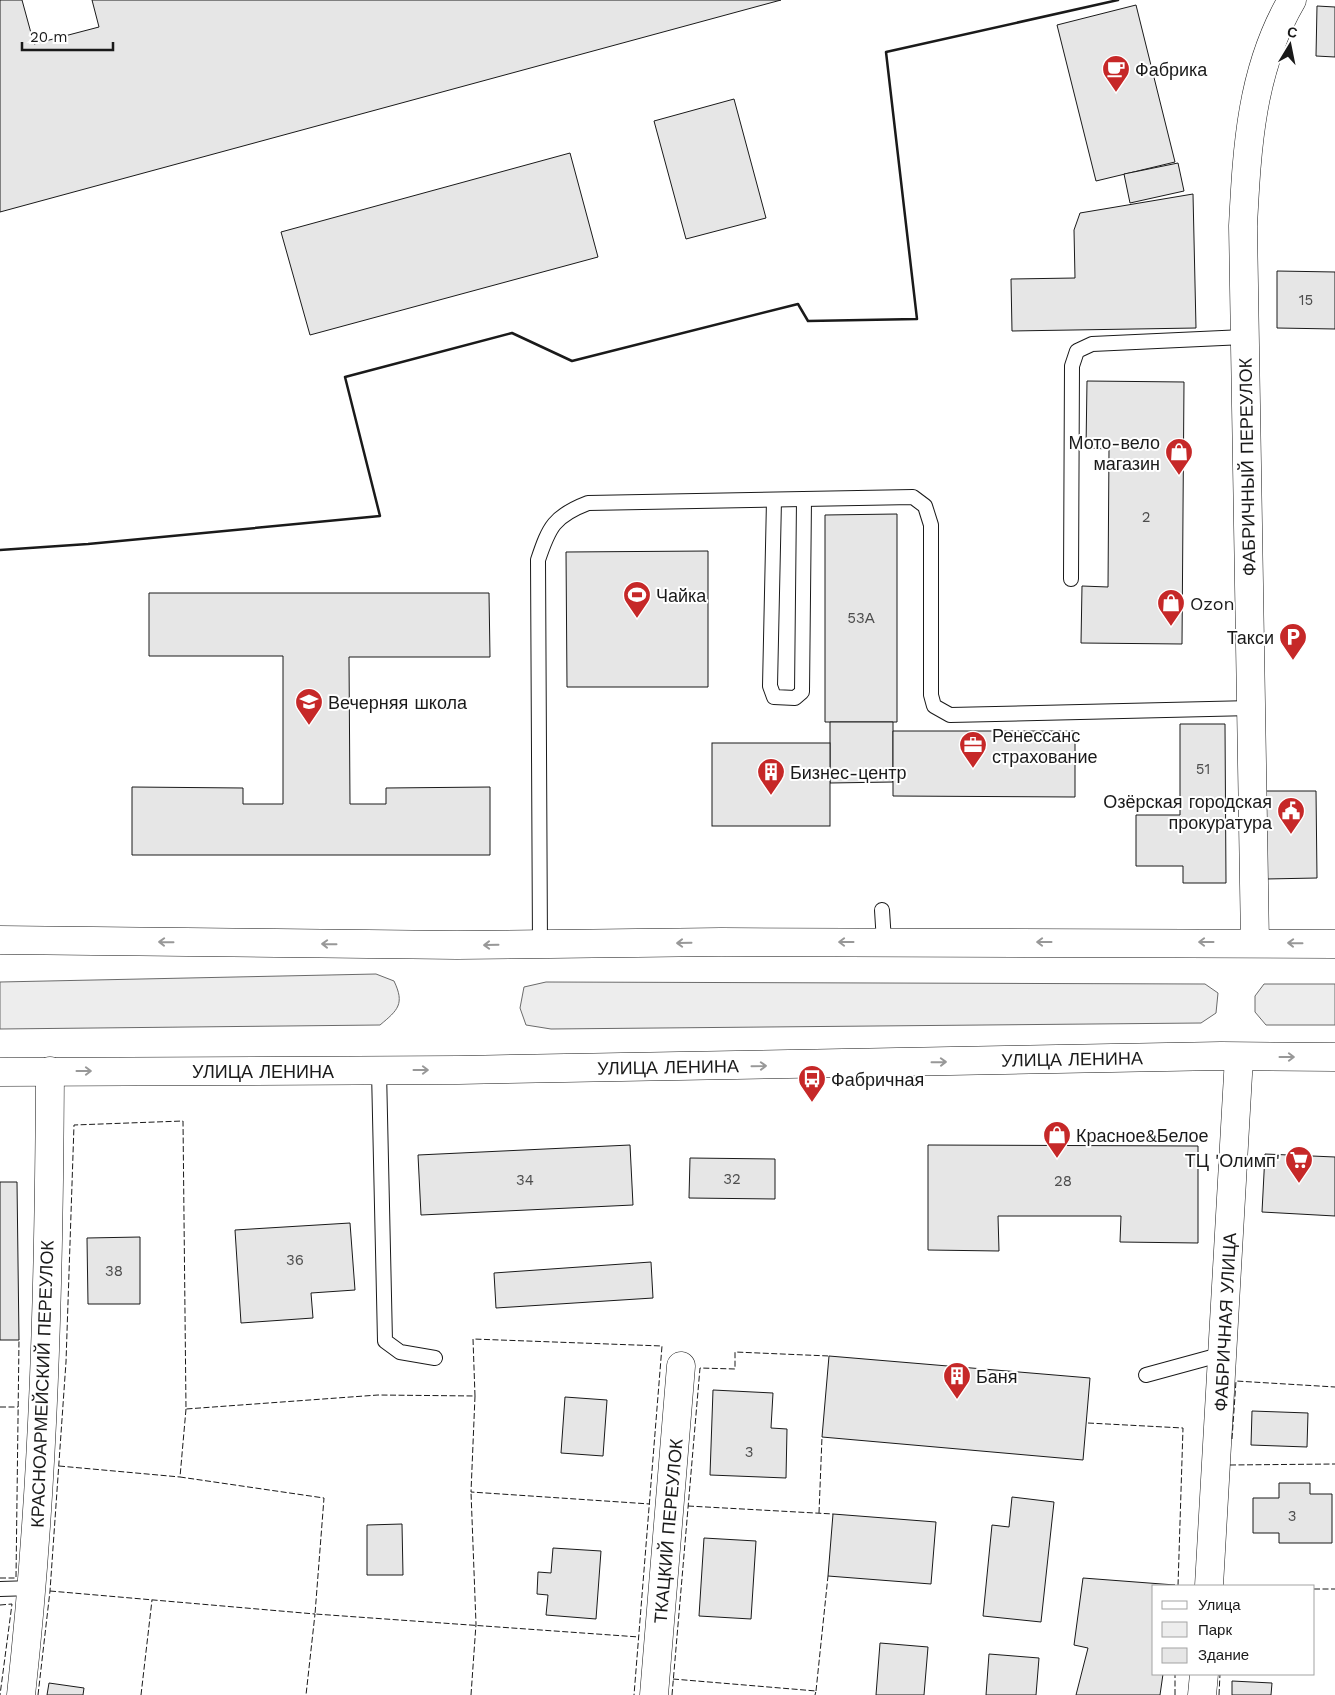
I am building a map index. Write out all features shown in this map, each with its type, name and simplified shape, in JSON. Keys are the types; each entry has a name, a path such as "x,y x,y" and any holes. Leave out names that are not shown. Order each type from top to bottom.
{"main road":[{"name":"ФАБРИЧНЫЙ ПЕРЕУЛОК","path":"1255,943 1243,226 1250,131 1265,58 1278,25 1292,0"},
{"path":"0,940 456,945 884,942 1335,944"},
{"name":"ФАБРИЧНАЯ УЛИЦА","path":"1209,1585 1239,1057"},
{"name":"УЛИЦА ЛЕНИНА","path":"0,1072 379,1070 1335,1057"},
{"name":"КРАСНОАРМЕЙСКИЙ ПЕРЕУЛОК","path":"21,1695 33,1588 47,1291 50,1072"},
{"name":"ТКАЦКИЙ ПЕРЕУЛОК","path":"654,1695 681,1366"},
{"path":"1202,1695 1204,1675"}],"lane":[{"path":"1071,580 1072,366 1077,351 1092,344 1244,337"},
{"path":"540,944 538,560 547,533 566,511 588,503 651,500 804,500 913,497 925,506 930,525 931,694 934,706 950,714 1252,708"},
{"path":"774,500 770,686 774,697 795,698 802,692 804,500"},
{"path":"882,910 884,942"},
{"path":"379,1070 385,1341 400,1352 434,1358"},
{"path":"1146,1375 1223,1354"},
{"path":"0,1589 33,1588"}],"green space":[{"path":"376,974 394,981 399,995 398,1006 395,1011 380,1025 0,1029 0,982"},
{"path":"546,982 1205,984 1218,993 1216,1013 1201,1023 551,1029 526,1025 520,1008 524,987"},
{"path":"1264,984 1335,984 1335,1025 1266,1025 1255,1012 1255,996"}],"building":[{"path":"0,0 22,0 34,44 99,27 92,0 781,0 0,212"},
{"name":"Фабрика","path":"1136,5 1175,162 1096,181 1057,25"},
{"path":"1317,6 1335,7 1335,57 1316,56"},
{"path":"734,99 766,218 686,239 654,121"},
{"path":"570,153 598,257 310,335 281,232"},
{"path":"1178,163 1184,191 1130,203 1124,174"},
{"path":"1193,194 1196,328 1012,331 1011,279 1075,278 1074,230 1080,213"},
{"path":"1277,271 1335,272 1335,329 1277,328"},
{"path":"1087,381 1184,382 1182,644 1081,643 1082,586 1108,587 1109,449 1086,448"},
{"path":"897,514 897,722 825,722 825,515"},
{"name":"Чайка","path":"708,551 708,687 567,687 566,552"},
{"path":"149,593 489,593 490,657 349,657 350,804 386,804 386,788 490,787 490,855 132,855 132,787 243,788 243,804 283,804 283,656 149,656"},
{"path":"830,722 893,722 893,782 830,783"},
{"path":"1180,724 1225,724 1226,883 1183,883 1183,866 1136,866 1136,815 1180,815"},
{"path":"893,731 1075,731 1075,797 893,796"},
{"name":"Бизнес-центр","path":"712,743 830,743 830,826 712,826"},
{"name":"Озёрская городская прокуратура","path":"1265,791 1316,791 1317,878 1266,879"},
{"path":"630,1145 633,1205 421,1215 418,1155"},
{"path":"928,1145 1198,1146 1198,1243 1120,1242 1121,1216 998,1216 999,1251 928,1250"},
{"name":"ТЦ 'Олимп'","path":"1265,1154 1335,1157 1335,1216 1262,1212"},
{"path":"690,1158 775,1159 775,1199 689,1198"},
{"path":"0,1182 17,1182 19,1340 0,1340"},
{"path":"350,1223 355,1290 311,1293 313,1318 241,1323 235,1230"},
{"path":"140,1237 140,1304 88,1304 87,1238"},
{"path":"651,1262 653,1298 496,1308 494,1273"},
{"name":"Баня","path":"829,1356 1090,1378 1083,1460 822,1437"},
{"path":"713,1390 773,1393 771,1428 787,1429 786,1478 710,1475"},
{"path":"565,1397 607,1400 603,1456 561,1453"},
{"path":"1252,1411 1308,1413 1307,1447 1251,1445"},
{"path":"1279,1483 1310,1483 1310,1494 1332,1494 1332,1543 1279,1543 1279,1533 1253,1533 1253,1498 1279,1498"},
{"path":"1012,1497 1054,1502 1041,1622 983,1616 992,1525 1009,1527"},
{"path":"833,1514 936,1522 931,1584 828,1576"},
{"path":"402,1524 403,1575 367,1575 367,1525"},
{"path":"704,1538 756,1541 751,1619 699,1616"},
{"path":"553,1548 601,1551 596,1619 546,1615 548,1595 537,1594 538,1572 551,1573"},
{"path":"1083,1578 1175,1585 1152,1585 1152,1675 1163,1675 1160,1695 1076,1695 1088,1648 1074,1645"},
{"path":"880,1643 928,1647 924,1695 876,1695"},
{"path":"989,1654 1039,1658 1036,1695 986,1695"},
{"path":"1232,1681 1272,1683 1271,1695 1232,1695"},
{"path":"49,1683 84,1688 83,1695 47,1695"}],"fence":[{"path":"38,1695 50,1591 66,1362 74,1125 183,1121 186,1409 378,1395 475,1396 473,1339 662,1346 634,1695"},
{"path":"0,1578 16,1578 19,1340"},
{"path":"672,1695 700,1368 735,1369 735,1352 829,1356"},
{"path":"1232,1439 1236,1381 1335,1387"},
{"path":"475,1396 471,1492 650,1504"},
{"path":"0,1407 18,1407"},
{"path":"186,1409 180,1477 324,1498 315,1614 639,1637"},
{"path":"1088,1423 1183,1428 1178,1585"},
{"path":"819,1513 822,1437"},
{"path":"1230,1465 1335,1464"},
{"path":"59,1466 180,1477"},
{"path":"471,1492 476,1624 471,1695"},
{"path":"688,1506 833,1514"},
{"path":"816,1691 828,1576"},
{"path":"1315,1589 1335,1589"},
{"path":"50,1591 315,1614 306,1695"},
{"path":"141,1695 152,1600"},
{"path":"0,1605 12,1604 0,1695"},
{"path":"1175,1675 1175,1695"},
{"path":"1219,1695 1220,1675"},
{"path":"673,1679 816,1691 815,1695"}],"wall":[{"path":"0,550 88,544 380,516 345,377 512,333 572,361 798,304 808,321 917,319 886,52 1118,0"}],"place":[{"name":"Фабрика","path":"1116,93"},
{"name":"Мото-вело магазин","path":"1179,476"},
{"name":"Чайка","path":"637,619"},
{"name":"Ozon","path":"1171,627"},
{"name":"Такси","path":"1293,661"},
{"name":"Вечерняя школа","path":"309,726"},
{"name":"Ренессанс страхование","path":"973,769"},
{"name":"Бизнес-центр","path":"771,796"},
{"name":"Озёрская городская прокуратура","path":"1291,835"},
{"name":"Фабричная","path":"812,1103"},
{"name":"Красное&Белое","path":"1057,1159"},
{"name":"ТЦ 'Олимп'","path":"1299,1184"},
{"name":"Баня","path":"957,1400"}]}
